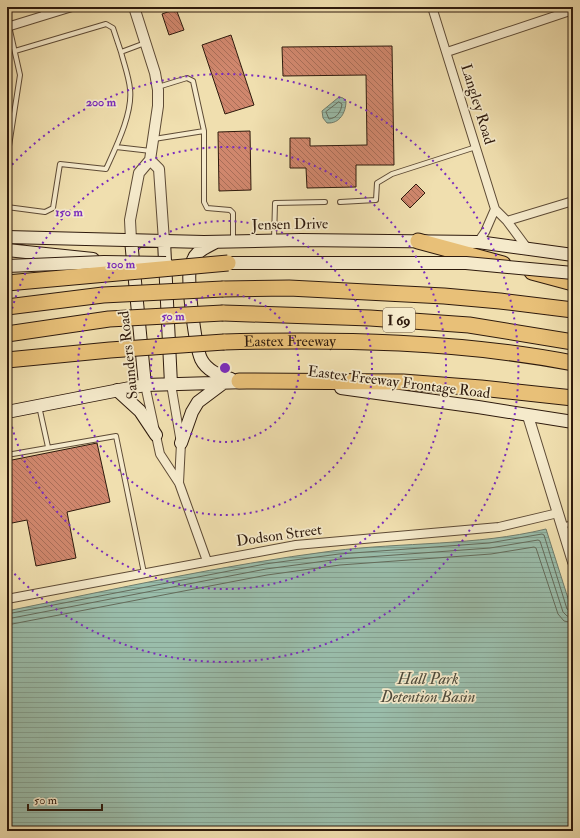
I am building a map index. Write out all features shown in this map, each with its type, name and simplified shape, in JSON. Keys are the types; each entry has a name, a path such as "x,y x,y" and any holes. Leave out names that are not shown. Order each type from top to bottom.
{"highway":[{"path":"418,241 573,283"},
{"path":"7,283 228,263"},
{"name":"I 69","path":"7,307 104,295 223,289 289,288 444,296 573,310"},
{"name":"I 69","path":"7,334 109,319 223,313 370,318 469,325 573,342"},
{"name":"Eastex Freeway","path":"7,360 110,350 224,342 297,340 447,347 573,363"},
{"path":"556,360 573,370"},
{"path":"234,381 403,382 481,388 573,398"}],"main road":[{"name":"Jensen Drive","path":"7,237 217,242 274,240 478,242 573,255"},
{"name":"Saunders Road","path":"131,240 145,385"},
{"name":"Saunders Road","path":"164,241 172,384"},
{"path":"217,242 196,255 190,267 190,292 196,342 201,359 208,369 218,375 234,381"},
{"path":"7,250 105,260 134,266"},
{"path":"7,266 104,262 466,263 573,273"},
{"path":"181,443 192,412 198,402 234,381"},
{"name":"Eastex Freeway Frontage Road","path":"7,412 145,385 234,381 357,389 573,422"},
{"path":"117,390 140,411 156,435"}],"street":[{"path":"8,26 42,11 72,7"},
{"path":"131,240 130,220 139,172 151,156 158,106 158,87 134,7"},
{"name":"Langley Road","path":"432,7 495,209 507,221 527,248"},
{"path":"447,52 573,10"},
{"path":"151,156 159,169 164,241"},
{"path":"507,221 573,201"},
{"path":"478,242 485,232 495,209"},
{"name":"Saunders Road","path":"172,384 181,443 179,483"},
{"name":"Saunders Road","path":"145,385 160,454 179,483 207,561"},
{"path":"528,416 573,562"},
{"name":"Dodson Street","path":"7,599 296,545 499,527 558,513"}],"lane":[{"path":"7,207 45,212 53,208 60,164 106,169 116,147 129,105 130,89 121,52 113,28 101,24 15,51"},
{"path":"7,159 20,75 13,41 8,26"},
{"path":"7,43 13,41"},
{"path":"121,52 146,43"},
{"path":"158,87 187,78 193,81 204,131 204,202 207,208 211,210 230,210 233,213 233,241"},
{"path":"153,139 204,131"},
{"path":"340,202 376,200 377,183 392,174 476,146"},
{"path":"116,147 151,156"},
{"path":"274,240 275,203 324,202"},
{"path":"39,406 48,447"},
{"path":"7,455 116,436 144,573"},
{"path":"562,526 573,523"}],"water":[{"path":"339,97 346,101 345,109 339,119 332,123 327,123 323,118 322,111"},
{"name":"Hall Park Detention Basin","path":"546,529 573,614 573,831 7,831 7,611 250,563 359,548 493,538"}],"building":[{"path":"176,9 184,30 169,35 162,14"},
{"path":"231,35 254,105 225,114 202,45"},
{"path":"392,46 394,165 356,165 356,187 307,188 306,168 290,168 290,138 310,138 310,146 367,145 366,75 283,76 282,47"},
{"path":"250,131 251,190 219,191 218,132"},
{"path":"416,184 425,193 410,208 401,199"},
{"path":"97,443 110,502 67,512 76,558 36,566 27,520 7,524 7,461"}]}
